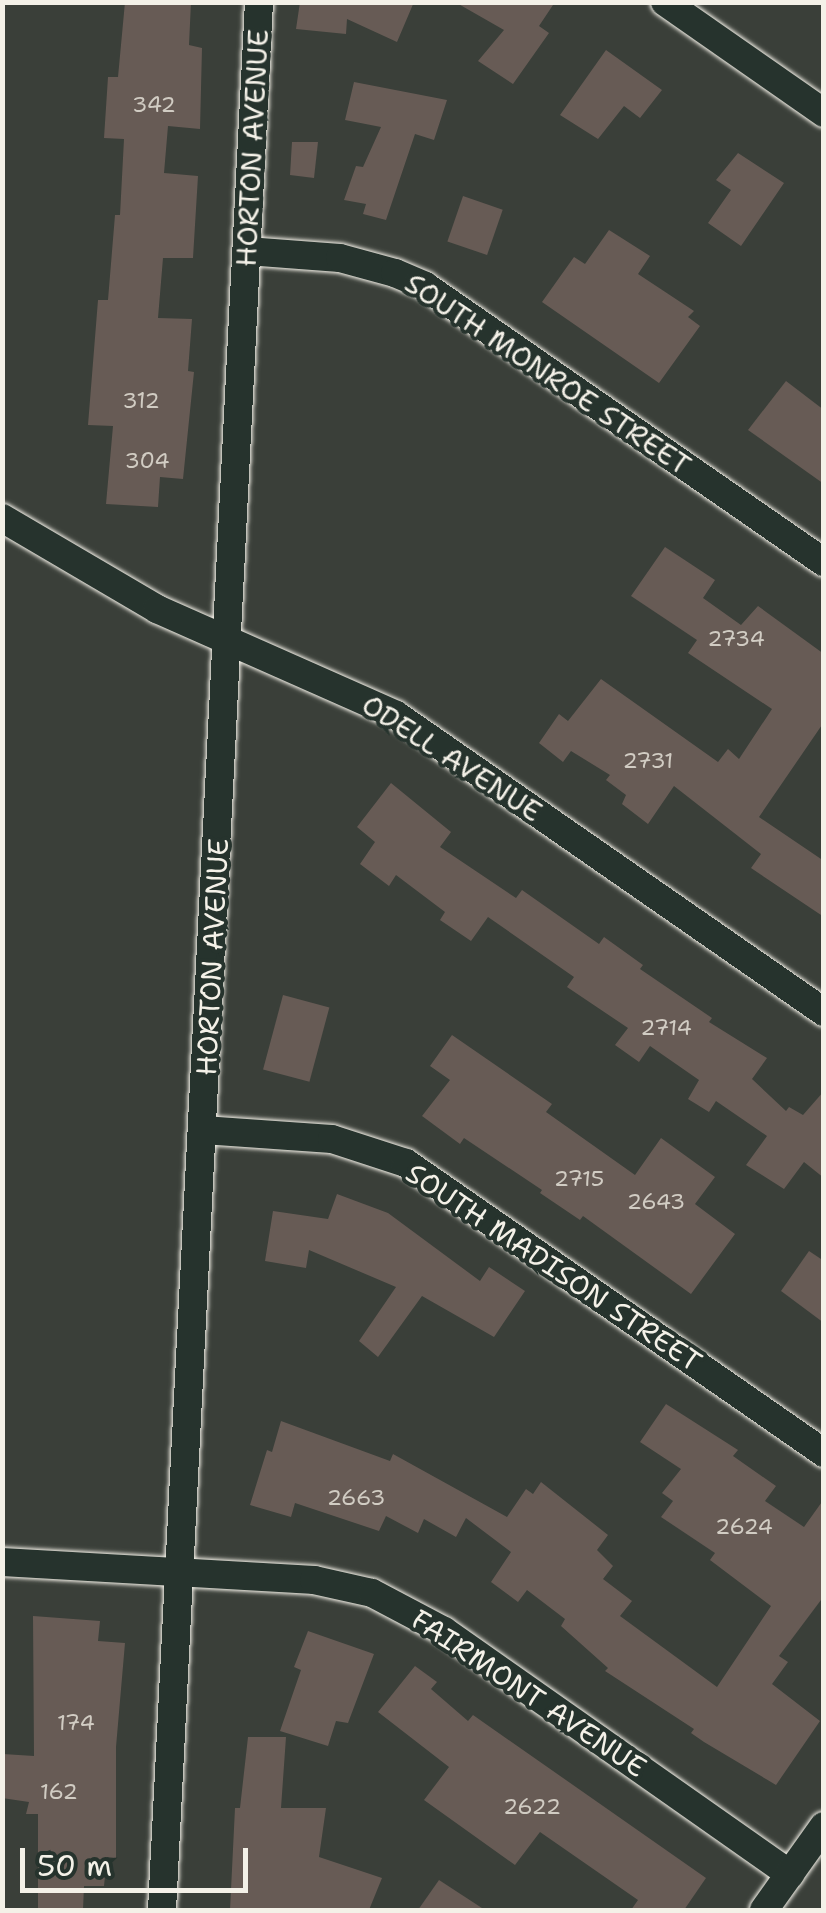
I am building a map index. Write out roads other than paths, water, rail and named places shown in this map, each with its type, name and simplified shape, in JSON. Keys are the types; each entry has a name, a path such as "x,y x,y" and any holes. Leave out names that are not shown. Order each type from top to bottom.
{"street":[{"name":"HORTON AVENUE","path":"162,1910 259,2"},
{"path":"665,2 824,113"},
{"name":"SOUTH MONROE STREET","path":"247,251 340,258 396,272 424,286 824,562"},
{"name":"ODELL AVENUE","path":"2,518 157,609 396,716 824,1012"},
{"name":"SOUTH MADISON STREET","path":"203,1130 332,1138 406,1163 824,1453"},
{"name":"FAIRMONT AVENUE","path":"2,1562 314,1580 397,1603 444,1631 790,1874"},
{"path":"764,1910 824,1826"}]}
